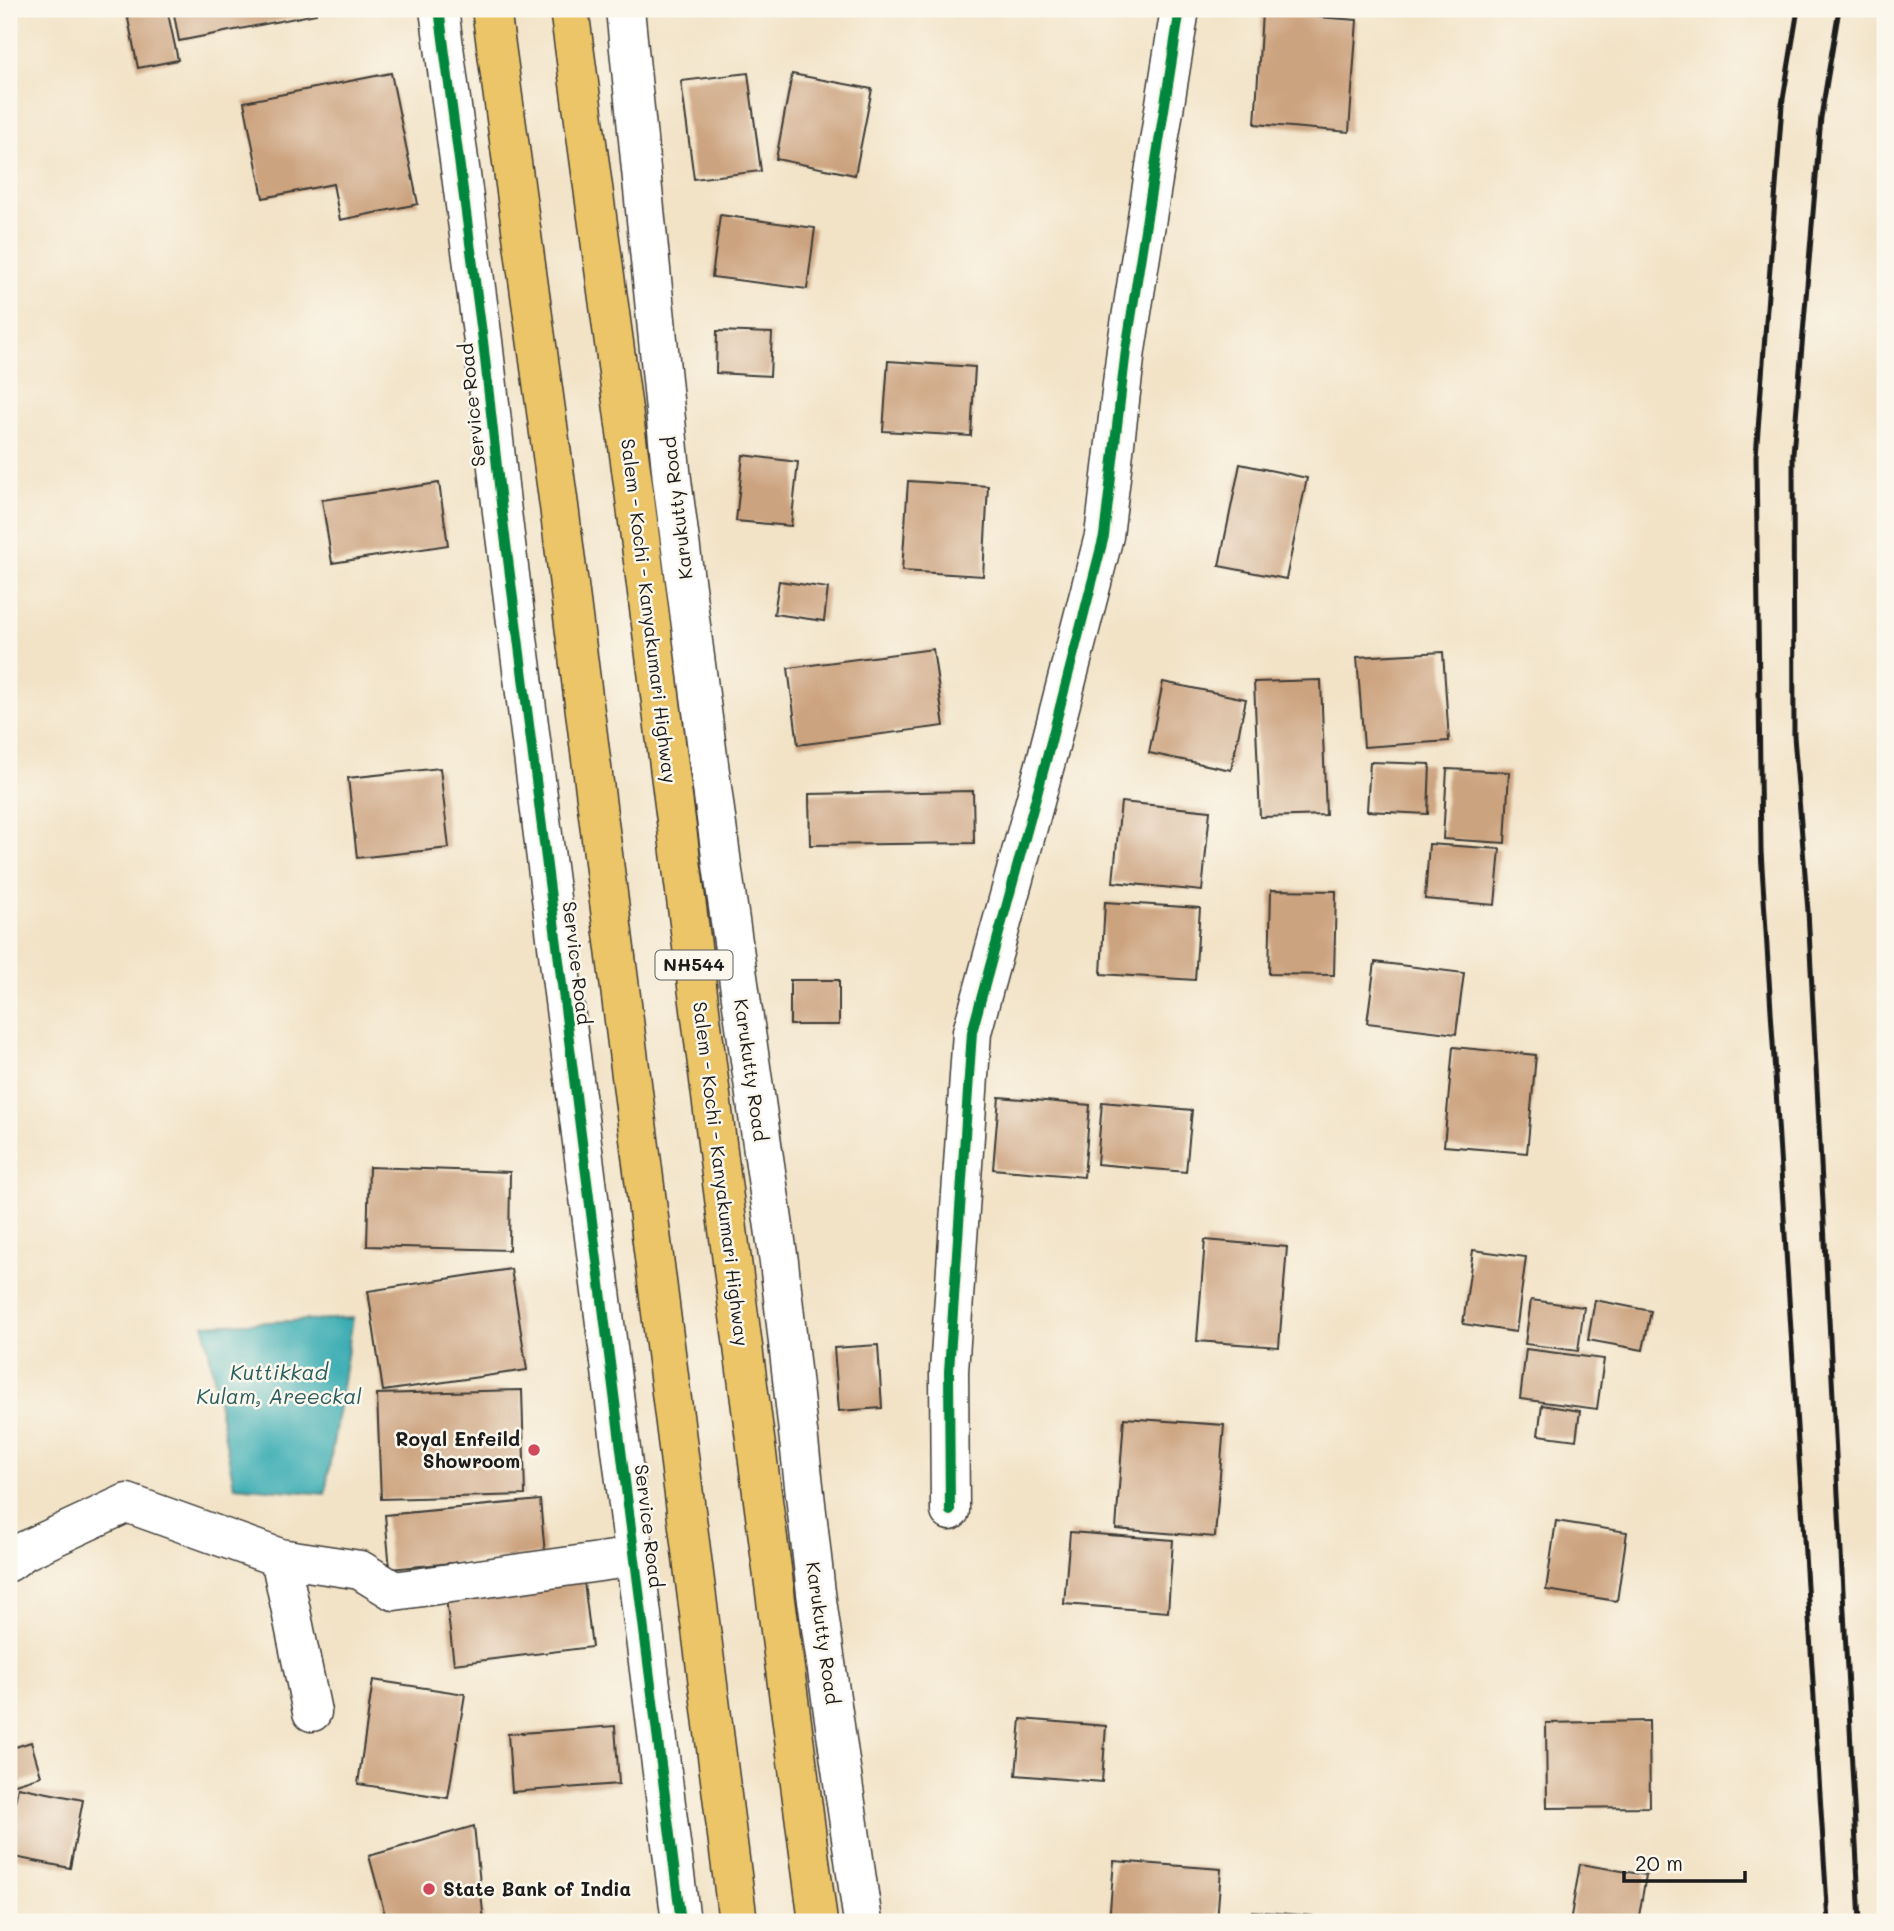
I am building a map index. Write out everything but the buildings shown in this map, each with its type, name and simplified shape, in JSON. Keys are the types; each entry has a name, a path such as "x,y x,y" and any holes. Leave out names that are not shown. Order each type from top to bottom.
{"highway":[{"path":"491,9 559,506 738,1922"},
{"name":"Salem - Kochi - Kanyakumari Highway","path":"569,9 636,506 818,1922"}],"street":[{"name":"Service Road","path":"439,9 480,314 502,512 681,1922"},
{"name":"Karukutty Road","path":"625,9 672,480 723,872 779,1262 816,1593 863,1922"},
{"path":"950,1511 948,1371 972,1032 1104,536 1126,351 1180,9"},
{"path":"9,1562 24,1551 127,1503 280,1558 360,1570 394,1591 635,1557"},
{"path":"280,1558 312,1712"}],"water":[{"name":"Kuttikkad Kulam, Areeckal","path":"353,1318 325,1494 234,1486 204,1325"}],"railway":[{"path":"1798,9 1782,105 1756,457 1761,851 1828,1922"},
{"path":"1839,9 1821,117 1793,454 1794,736 1808,911 1860,1922"}],"cycle path":[{"path":"439,9 681,1922"},
{"path":"950,1511 949,1371 972,1032 1104,536 1126,350 1180,9"}],"place":[{"name":"Royal Enfeild Showroom","path":"534,1450"},
{"name":"State Bank of India","path":"429,1889"}]}
